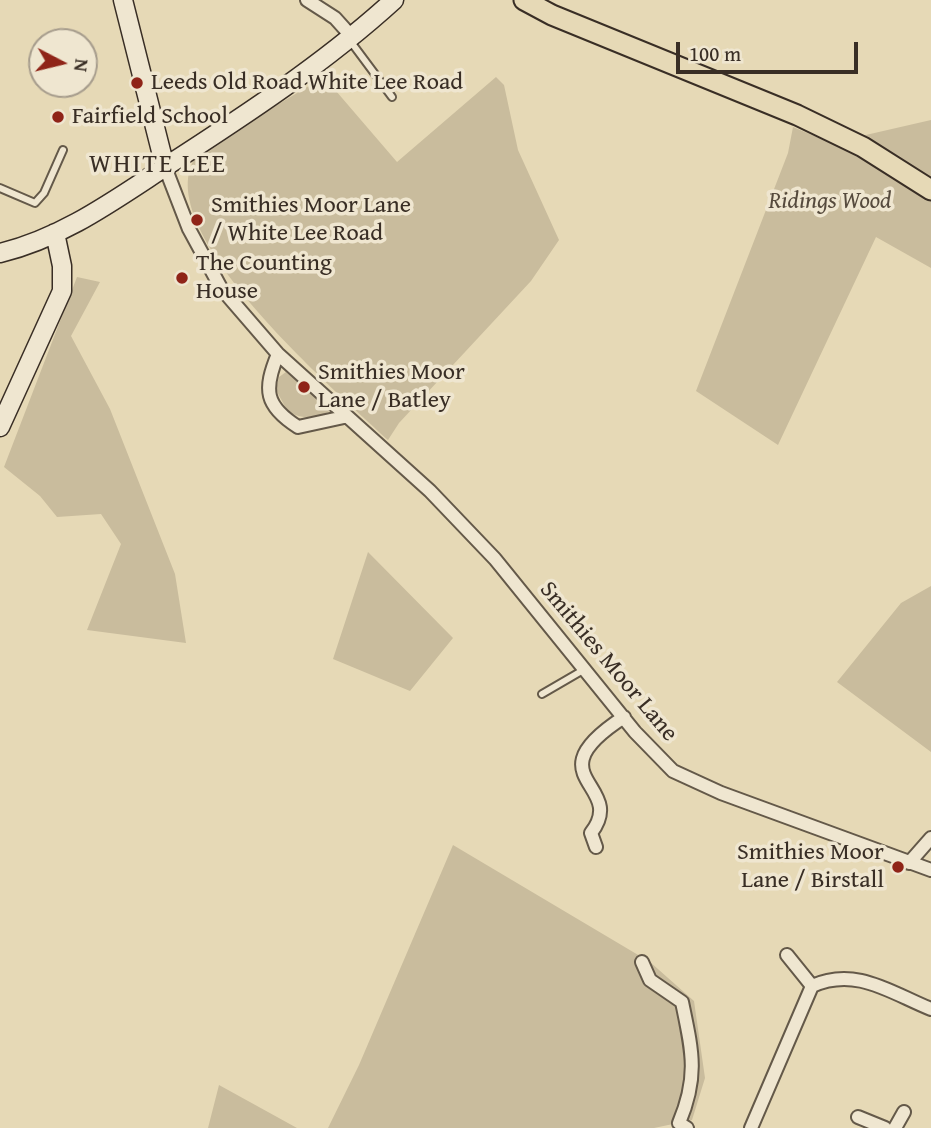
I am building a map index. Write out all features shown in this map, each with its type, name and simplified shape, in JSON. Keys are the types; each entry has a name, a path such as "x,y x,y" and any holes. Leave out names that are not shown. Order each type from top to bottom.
{"main road":[{"path":"123,0 165,167"},
{"path":"0,253 25,247 95,213 351,39 394,0"},
{"path":"524,0 552,15 797,115 863,147 931,190"},
{"path":"0,426 62,291 62,266 55,233"}],"street":[{"path":"307,0 335,18 351,39"},
{"name":"Smithies Moor Lane","path":"165,167 189,229 221,288 278,354 344,417 430,491 486,549 624,717 673,771 721,793 931,870"},
{"path":"278,354 268,388 276,412 298,427 344,417"},
{"path":"596,847 591,833 602,815 600,802 580,772 580,761 593,741 624,717"},
{"path":"909,863 931,838"},
{"path":"787,955 812,986"},
{"path":"642,962 650,980 682,1002 692,1055 692,1094 680,1123 687,1128"},
{"path":"751,1128 812,986 825,980 850,978 869,981 931,1009"},
{"path":"895,1128 904,1112"},
{"path":"858,1117 885,1128"}],"lane":[{"path":"351,39 392,97"},
{"path":"0,188 36,203 44,192 63,150"},
{"path":"542,694 585,669"}],"green space":[{"path":"324,77 397,162 496,77 504,85 518,150 559,240 531,281 399,423 388,440 293,349 255,308 221,265 197,224 188,186 197,155 202,150"},
{"name":"Ridings Wood","path":"931,120 931,268 876,237 778,445 696,391 788,153 793,127 831,143"},
{"path":"77,277 100,282 71,336 110,409 175,574 186,643 87,630 121,544 101,514 57,517 40,496 4,467"},
{"path":"286,372 331,410 320,416 310,417 288,412 276,390 279,377"},
{"path":"368,552 453,638 410,691 333,659"},
{"path":"931,586 931,752 837,682 901,603"},
{"path":"453,845 650,962 694,1001 705,1078 692,1120 654,1128 328,1128 359,1065"},
{"path":"219,1085 297,1128 208,1128"}],"place":[{"name":"Leeds Old Road White Lee Road","path":"137,83"},
{"name":"Fairfield School","path":"58,117"},
{"name":"Smithies Moor Lane / White Lee Road","path":"197,220"},
{"name":"The Counting House","path":"182,278"},
{"name":"Smithies Moor Lane / Batley","path":"304,387"},
{"name":"Smithies Moor Lane / Birstall","path":"898,867"}],"district":[{"name":"WHITE LEE","path":"158,165"}]}
